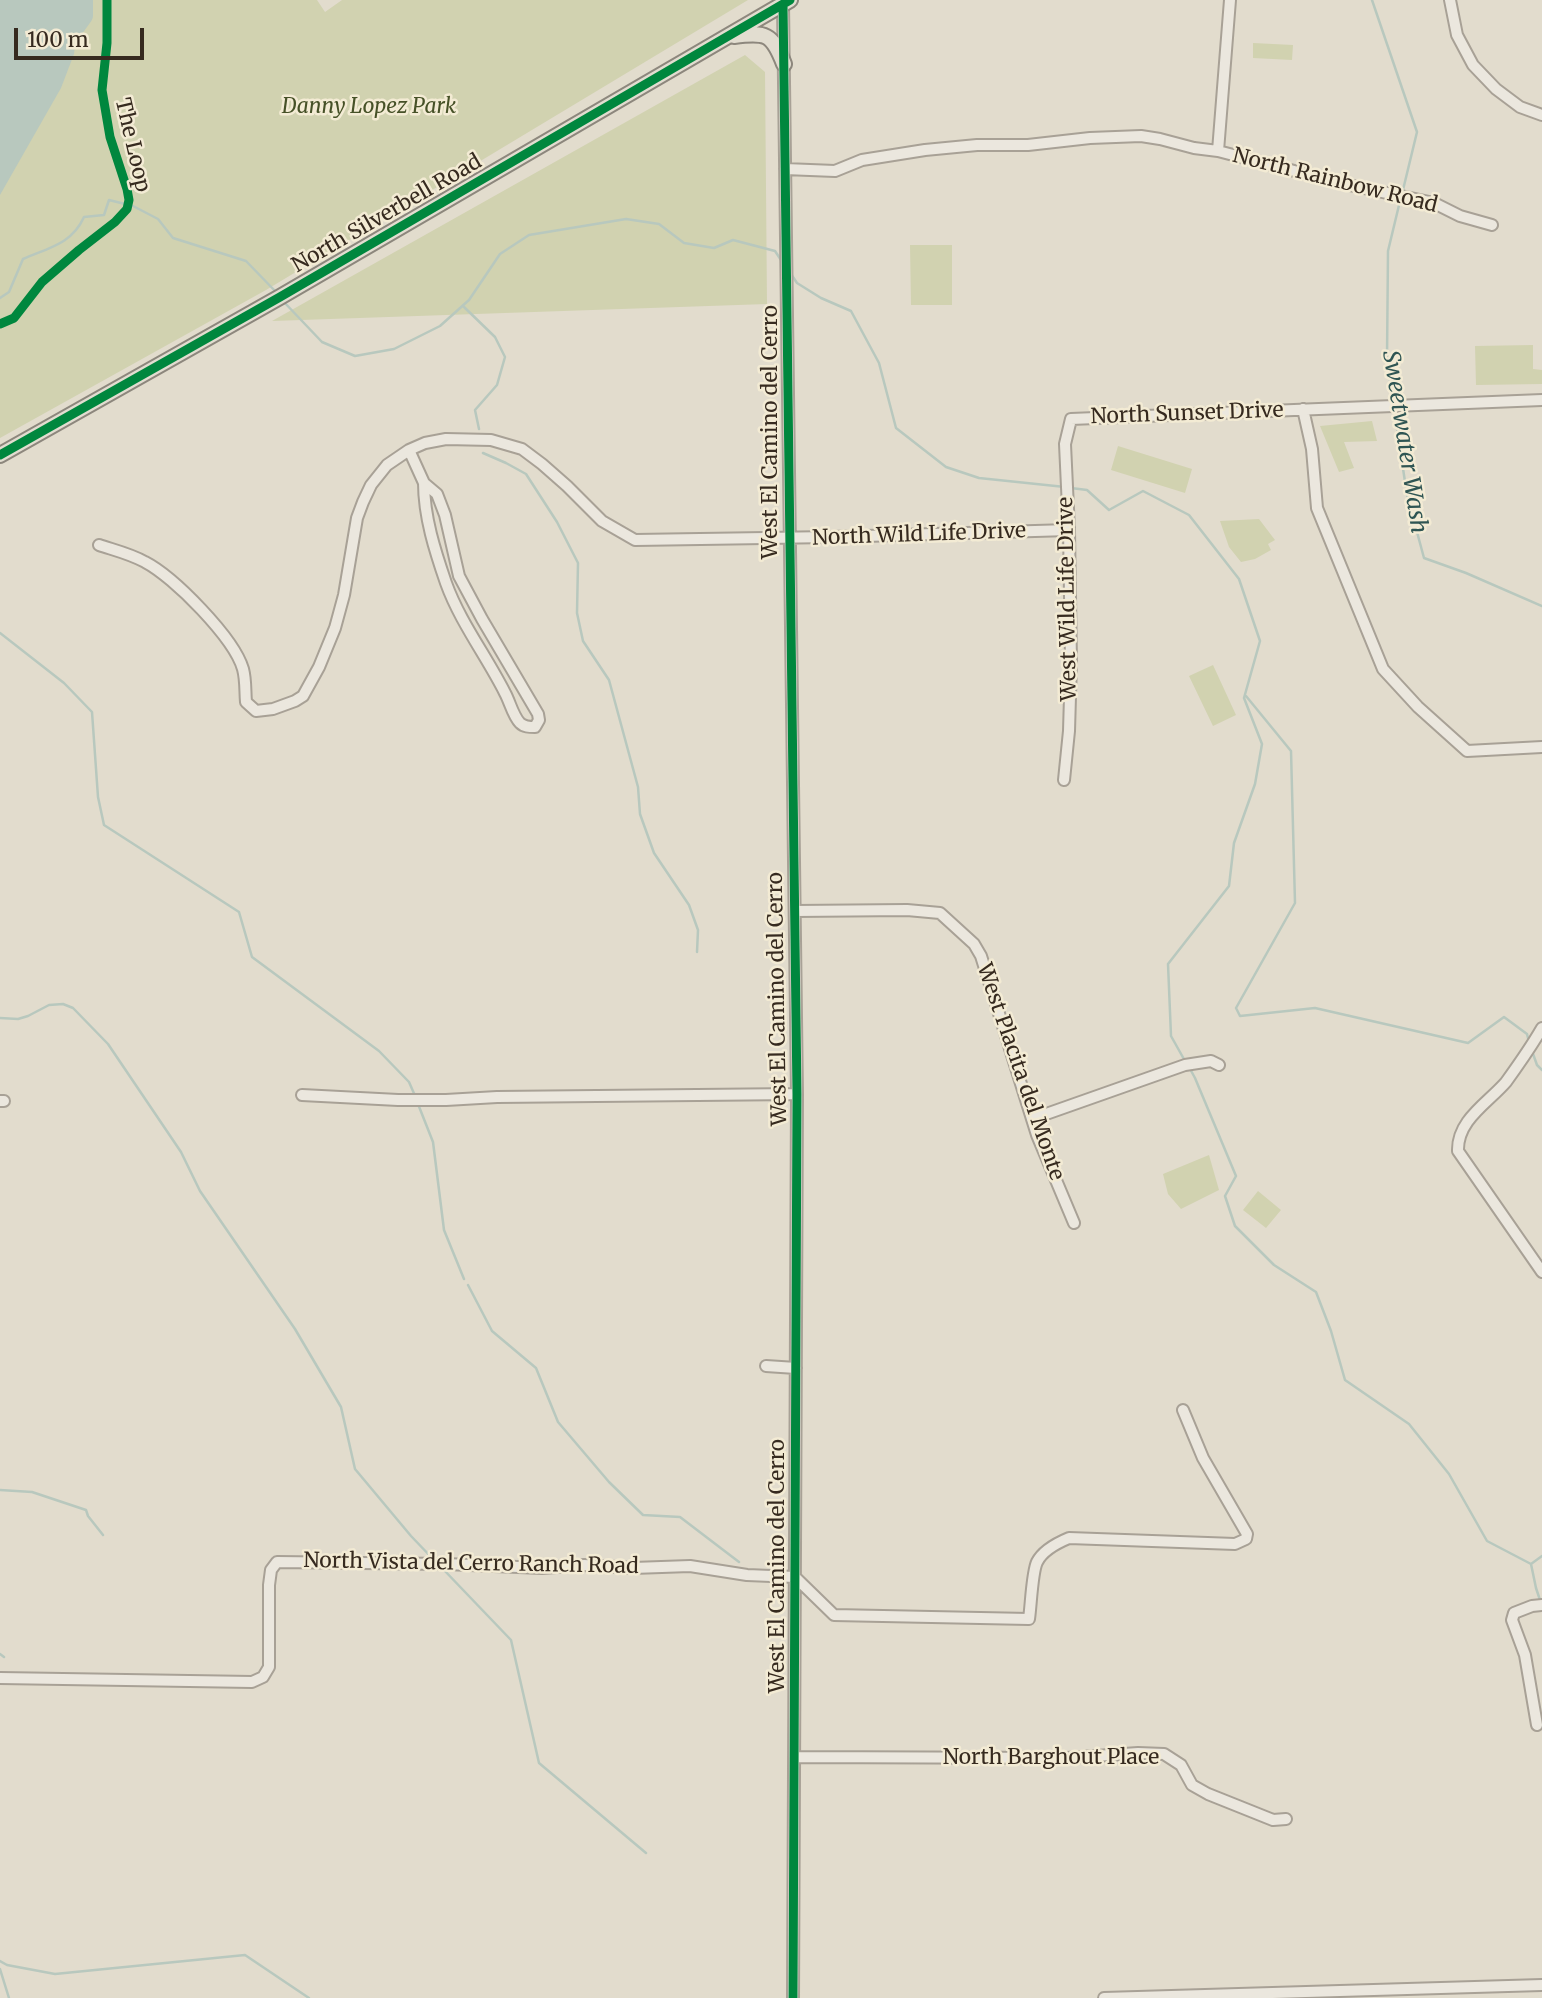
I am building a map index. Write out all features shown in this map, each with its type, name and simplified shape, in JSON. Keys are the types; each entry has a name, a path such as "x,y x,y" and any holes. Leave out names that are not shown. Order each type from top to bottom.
{"main road":[{"name":"North Silverbell Road","path":"0,455 280,297 785,1"},
{"path":"725,37 755,33 768,37 777,46 785,64"}],"street":[{"path":"1218,151 1230,0"},
{"path":"1450,0 1457,35 1473,65 1496,89 1520,107 1542,115"},
{"name":"West El Camino del Cerro","path":"785,1 797,1094 793,1998"},
{"name":"North Rainbow Road","path":"785,169 835,170 862,160 978,145 1028,145 1141,136 1218,151 1340,183 1434,203 1460,216 1492,225"},
{"name":"North Sunset Drive","path":"1071,419 1542,400"},
{"path":"1303,410 1312,449 1317,508 1382,669 1418,707 1467,751 1542,747"},
{"name":"West Wild Life Drive","path":"1065,780 1071,662 1065,444 1071,419"},
{"name":"North Wild Life Drive","path":"99,545 145,562 173,583 200,610 232,644 243,667 245,709 256,711 273,709 303,696 319,667 335,628 344,596 357,518 371,485 387,465 425,443 446,439 491,440 522,449 559,479 602,521 635,540 1069,530"},
{"path":"409,450 424,483 424,503 447,585 519,722 535,727 539,720 538,714 459,576 437,494 424,483"},
{"name":"West Placita del Monte","path":"795,911 907,909 940,913 974,944 981,956 1032,1119 1074,1223"},
{"path":"1542,1028 1503,1085 1468,1121 1458,1141 1458,1151 1542,1272"},
{"path":"1032,1119 1185,1065 1211,1061 1219,1065"},
{"path":"302,1095 446,1100 797,1094"},
{"path":"766,1366 796,1368"},
{"path":"795,1577 834,1615 1029,1619 1036,1563 1045,1552 1069,1538 1240,1543 1247,1535 1203,1458 1183,1410"},
{"name":"North Vista del Cerro Ranch Road","path":"0,1678 258,1680 269,1667 269,1585 271,1570 277,1562 542,1568 584,1565 633,1568 690,1566 747,1575 795,1577"},
{"path":"1536,1725 1525,1655 1512,1620 1514,1613 1542,1605"},
{"name":"North Barghout Place","path":"794,1757 1067,1758 1164,1754 1181,1765 1192,1785 1208,1794 1272,1820 1286,1819"},
{"path":"1104,1998 1542,1985"}],"green space":[{"name":"Danny Lopez Park","path":"0,0 317,0 325,12 342,0 748,0 266,290 0,438"},
{"path":"1253,43 1293,45 1292,60 1253,58"},
{"path":"745,55 765,72 767,304 272,321"},
{"path":"910,245 952,245 952,305 911,305"},
{"path":"1533,345 1533,369 1542,370 1542,384 1476,385 1475,346"},
{"path":"1372,421 1377,441 1344,442 1354,468 1339,472 1320,426"},
{"path":"1118,446 1192,469 1185,493 1111,470"},
{"path":"1259,519 1275,540 1268,544 1271,550 1255,559 1241,562 1229,547 1220,521"},
{"path":"1213,665 1236,715 1213,726 1189,676"},
{"path":"1209,1155 1219,1190 1181,1209 1168,1194 1163,1174"},
{"path":"1258,1191 1281,1210 1266,1228 1243,1210"}],"shaded area":[{"path":"0,0 80,0 74,54 61,88 0,195"}],"waterway":[{"path":"67,41 85,16 85,0"},
{"name":"Sweetwater Wash","path":"1372,0 1417,132 1402,194"},
{"path":"0,298 9,292 23,259 66,239 84,217 104,215 109,200 125,204"},
{"name":"Sweetwater Wash","path":"1393,402 1387,358 1388,251 1400,201"},
{"path":"133,206 158,219 173,238 246,261 277,293"},
{"path":"283,301 322,342 355,356 394,349 440,326 469,300 500,254 529,235 626,219 659,224 684,243 714,248 733,240 775,251 781,260"},
{"path":"791,274 797,283 821,298 851,311 879,363 896,428 946,467 979,478 1065,487"},
{"path":"464,307 495,337 505,357 497,385 475,410 479,429"},
{"name":"Sweetwater Wash","path":"1394,409 1407,495 1424,558 1542,606"},
{"path":"483,453 526,474 557,522 578,563 577,613 583,641 609,680 638,787 640,814 654,853 689,905 698,930 697,952"},
{"path":"1071,488 1087,490 1109,510 1143,491 1189,515 1239,579 1260,641 1244,698 1262,744 1255,784 1234,843 1229,886 1168,964 1171,1036 1185,1061"},
{"path":"0,633 64,683 92,712 98,797 104,825 239,912 252,957 379,1051 409,1082 416,1098"},
{"path":"1246,696 1291,751 1295,903 1236,1008 1240,1016 1315,1008 1468,1043 1504,1017 1527,1034 1529,1042"},
{"path":"0,1018 18,1019 49,1005 63,1004 73,1008 108,1044 181,1152 200,1191 295,1329 341,1407 355,1469 433,1559"},
{"path":"1532,1051 1542,1070"},
{"path":"1189,1067 1236,1176 1225,1196 1235,1226 1274,1265 1316,1292 1345,1380 1409,1424 1449,1474 1487,1541 1531,1564 1541,1603"},
{"path":"418,1104 433,1142 444,1230 464,1279"},
{"path":"468,1285 492,1331 536,1368 558,1422 609,1482 643,1515 680,1517 739,1562"},
{"path":"0,1490 32,1492 86,1510 103,1535"},
{"path":"1531,1564 1542,1556"},
{"path":"443,1569 511,1640 539,1763 646,1853"},
{"path":"0,1654 4,1657"},
{"path":"0,1961 7,1965 55,1974 245,1955 309,1998"},
{"path":"0,1969 9,1998"}],"cycle path":[{"name":"The Loop","path":"0,324 14,318 42,282 127,209 127,189 110,137 102,90 107,43 107,0"},
{"path":"0,455 280,297 790,0"},
{"path":"783,4 797,1094 793,1998"}]}
